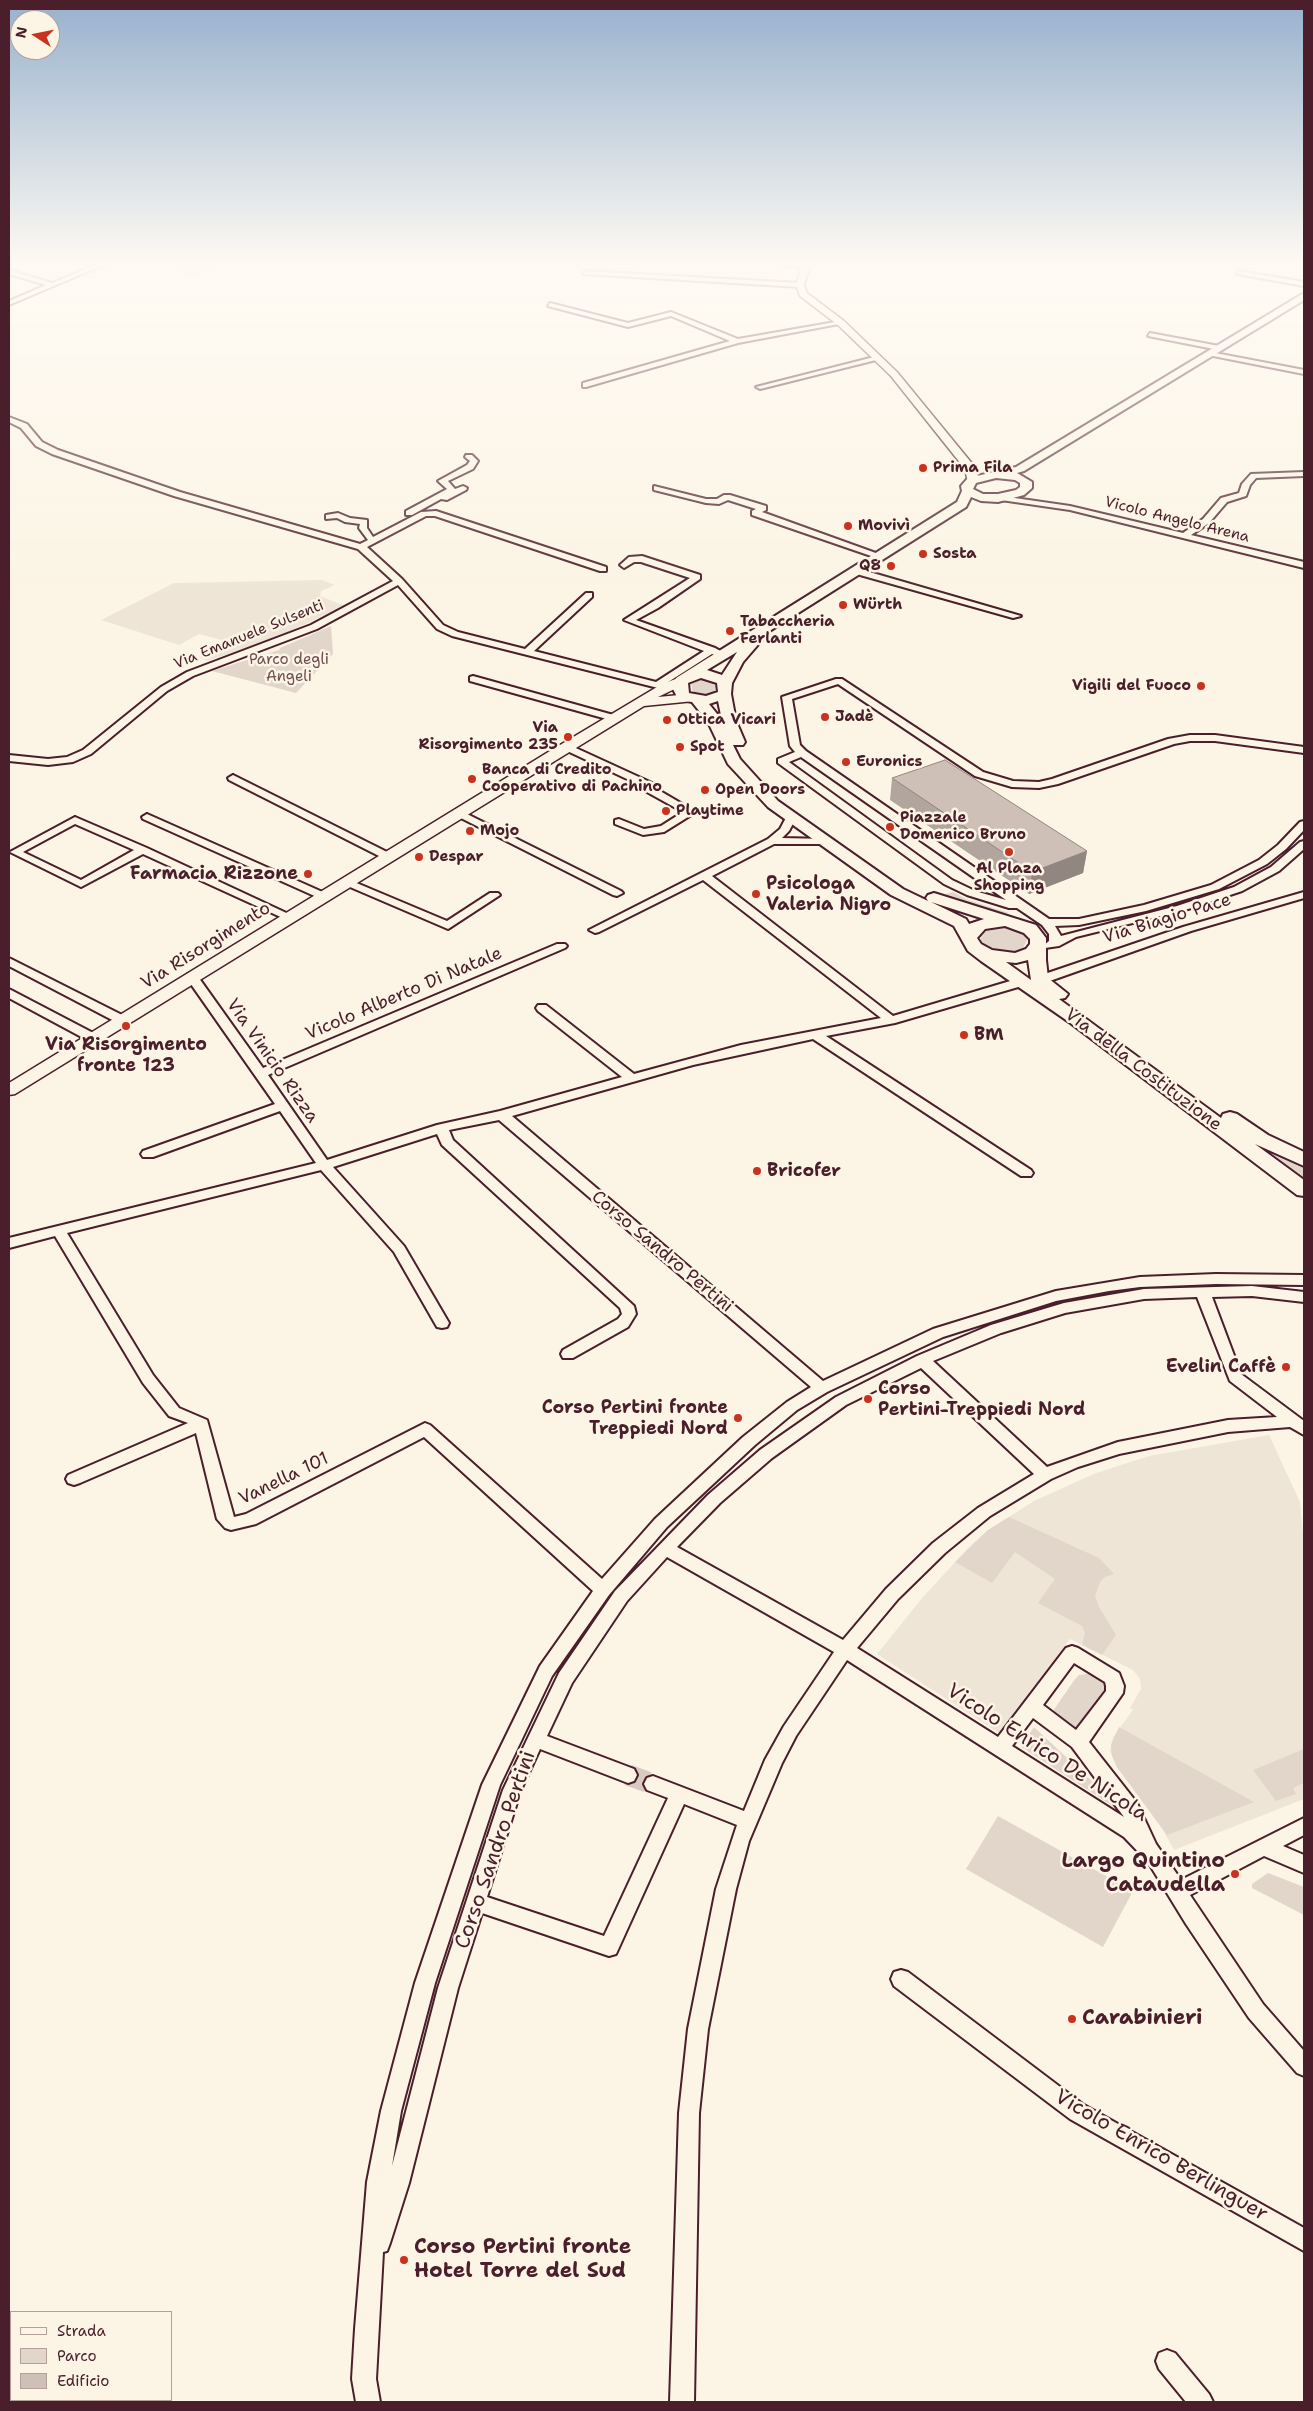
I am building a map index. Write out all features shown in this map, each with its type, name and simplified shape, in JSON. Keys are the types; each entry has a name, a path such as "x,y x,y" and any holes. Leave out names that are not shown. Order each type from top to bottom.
{"main road":[{"path":"684,679 717,652 785,615 962,504 970,486 1020,469 1174,376"},
{"path":"914,535 942,523 970,505 1014,495 1025,486 1028,471 1046,460 1067,441"},
{"path":"998,475 1018,477 1025,486"},
{"path":"970,486 982,497 999,498"},
{"path":"694,699 714,699 724,688 737,660 748,647 785,615"},
{"path":"684,679 700,674 712,675 724,688 729,720 747,760 761,777 783,798 916,891 1017,918 1038,938 1041,948 1037,971 1040,980"},
{"name":"Via della Costituzione","path":"684,679 679,686 681,693 694,699 715,721 733,761 774,804 897,892 960,923 975,944 1021,982 1082,1024 1304,1190"},
{"path":"1017,918 981,924 975,927 975,944 1006,958 1041,948"},
{"name":"Via della Costituzione","path":"1040,980 1246,1130 1304,1160"}],"street":[{"path":"586,385 619,376"},
{"path":"760,387 807,376"},
{"path":"894,376 924,409 970,468 974,476 970,486"},
{"path":"9,419 24,426 39,444 55,452 177,494 357,546 399,581 440,627 455,634 661,686 684,679"},
{"path":"357,546 369,536 447,493 450,487 442,481 470,466 474,461 469,457"},
{"path":"970,468 998,475"},
{"path":"1184,536 1206,520 1224,500 1242,494 1246,484 1254,476 1304,474"},
{"path":"1025,486 1032,498 1043,502"},
{"path":"369,536 463,488"},
{"path":"657,488 706,501 719,502 727,497 763,508 754,513 880,556"},
{"path":"999,498 1043,502"},
{"name":"Vicolo Angelo Arena","path":"1043,502 1304,565"},
{"path":"357,546 424,514 436,513 603,569"},
{"path":"329,517 338,514 348,520 364,522 364,528 369,536"},
{"path":"624,566 632,559 642,559 697,577 629,620 717,652"},
{"path":"856,571 1016,616"},
{"name":"Via Emanuele Sulsenti","path":"9,758 54,762 69,760 87,752 164,689 190,674 314,627 399,581"},
{"path":"527,652 589,596"},
{"path":"629,710 661,686 717,652"},
{"path":"474,679 614,718"},
{"path":"1017,918 864,796 802,753 795,746 787,697 839,681 892,714 979,774 997,781 1018,785 1054,782 1180,739 1208,738 1304,750"},
{"path":"629,710 662,700 694,699"},
{"name":"Via Risorgimento","path":"9,1090 629,710"},
{"path":"1254,744 1304,759"},
{"path":"567,747 648,785 651,790 692,812 664,829 643,832 619,822"},
{"path":"802,753 782,761 948,882 985,898 1017,918 1043,921 1088,920 1154,905 1215,887 1262,862 1282,847 1304,824"},
{"path":"234,778 389,857"},
{"path":"840,804 864,796"},
{"path":"459,813 617,893"},
{"path":"595,930 772,841 784,831 792,816"},
{"path":"146,817 323,896"},
{"path":"12,850 76,820 289,917"},
{"path":"772,841 828,842"},
{"path":"1041,948 1072,935 1181,908 1238,889 1275,869 1304,844"},
{"path":"12,850 82,884 143,850"},
{"path":"704,875 891,1020"},
{"path":"347,882 448,926 494,895"},
{"name":"Via Biagio Pace","path":"1040,980 1187,929 1304,895"},
{"path":"1041,948 1055,934 1043,921"},
{"name":"Vicolo Alberto Di Natale","path":"260,1074 561,946"},
{"path":"9,961 122,1020"},
{"name":"Via Vinicio Rizza","path":"192,977 324,1165 399,1249 442,1322"},
{"path":"9,1243 324,1165 442,1128 502,1115 630,1077 742,1049 891,1020 1021,982"},
{"path":"9,993 93,1038"},
{"path":"542,1008 630,1077"},
{"path":"816,1035 1026,1173"},
{"path":"148,1154 282,1106"},
{"name":"Corso Sandro Pertini","path":"502,1115 822,1388"},
{"path":"442,1128 447,1142 628,1306 629,1314 623,1323 568,1354"},
{"path":"58,1230 148,1379 174,1412 202,1424"},
{"name":"Corso Sandro Pertini","path":"368,2402 364,2379 366,2328 378,2182 391,2111 425,1983 491,1784 546,1671 604,1590 661,1523 696,1488 785,1412 822,1388 895,1352 938,1334 1056,1296 1140,1282 1216,1279 1304,1280"},
{"path":"1202,1291 1235,1377 1299,1425"},
{"name":"Corso Sandro Pertini","path":"372,2265 398,2183 448,1988 512,1790 565,1678 621,1596 665,1548 714,1499 766,1454 841,1401 922,1360 996,1329 1064,1308 1144,1294 1252,1291 1304,1297"},
{"path":"922,1360 1045,1475"},
{"path":"74,1480 202,1424"},
{"name":"Vanella 101","path":"202,1424 225,1519 231,1524 250,1520 425,1429 604,1590"},
{"path":"682,2402 689,2113 698,2029 726,1889 740,1841 774,1760 790,1731 845,1650 892,1594 938,1548 984,1512 1045,1475 1072,1463 1118,1448 1228,1426 1299,1425"},
{"name":"Vicolo Enrico De Nicola","path":"665,1548 845,1650 1131,1831 1155,1856 1256,2011 1304,2066"},
{"path":"1000,1748 1072,1653 1113,1678 1115,1686 1114,1693 1078,1742"},
{"path":"1032,1707 1078,1742 1130,1809 1155,1856"},
{"path":"535,1739 628,1775"},
{"path":"652,1784 748,1820"},
{"path":"476,1902 609,1947 680,1794"},
{"path":"1177,1892 1304,1826"},
{"path":"1263,1848 1304,1864"},
{"name":"Vicolo Enrico Berlinguer","path":"901,1979 1077,2112 1304,2240"},
{"path":"1167,2361 1201,2402"}],"shaded area":[{"path":"322,580 335,585 321,591 320,596 345,606 275,638 207,661 199,657 225,641 199,634 179,645 101,620 174,583"},
{"path":"1269,1435 1300,1502 1304,1544 1304,1799 1174,1850 1163,1830 1117,1767 1110,1751 1113,1737 1133,1710 1130,1708 1141,1689 1140,1679 1133,1670 1070,1639 999,1733 877,1654 923,1597 970,1546 988,1530 1034,1501 1096,1473 1149,1456"}],"green space":[{"name":"Parco degli Angeli","path":"331,626 333,654 296,693 212,671 279,650"},
{"path":"701,679 713,683 716,687 714,692 706,696 693,693 691,683"},
{"path":"953,892 968,900 1009,913 988,911 937,896"},
{"path":"1006,926 1021,931 1025,935 1027,940 1023,948 1012,952 997,951 981,942 980,934 984,930"},
{"path":"1260,1145 1304,1166 1304,1180"},
{"path":"1009,1517 1099,1558 1114,1574 1105,1577 1100,1582 1095,1596 1099,1607 1116,1635 1102,1655 1082,1645 1085,1633 1082,1626 1038,1603 1055,1579 1015,1552 992,1583 955,1562 988,1530"},
{"path":"1088,1674 1104,1683 1106,1692 1080,1726 1075,1727 1059,1718 1053,1711 1075,1679 1079,1675"},
{"path":"1034,1727 1095,1784 1114,1807 1021,1746"},
{"path":"1119,1727 1254,1802 1167,1835 1117,1767 1112,1756 1111,1745"},
{"path":"1304,1749 1304,1783 1293,1788 1296,1794 1276,1801 1253,1770"},
{"path":"998,1816 1133,1891 1103,1947 966,1869"},
{"path":"1268,1873 1304,1887 1304,1915 1252,1888 1252,1884"}],"building":[{"path":"945,760 1087,851 1032,872 892,778"}],"tunnel":[{"path":"628,1775 653,1784"}],"place":[{"name":"Prima Fila","path":"923,468"},
{"name":"Movivì","path":"848,526"},
{"name":"Sosta","path":"923,554"},
{"name":"Q8","path":"891,566"},
{"name":"Würth","path":"843,605"},
{"name":"Tabaccheria Ferlanti","path":"730,631"},
{"name":"Vigili del Fuoco","path":"1201,686"},
{"name":"Jadè","path":"825,717"},
{"name":"Ottica Vicari","path":"667,720"},
{"name":"Via Risorgimento 235","path":"568,737"},
{"name":"Spot","path":"680,747"},
{"name":"Euronics","path":"846,762"},
{"name":"Banca di Credito Cooperativo di Pachino","path":"472,779"},
{"name":"Open Doors","path":"705,790"},
{"name":"Playtime","path":"666,811"},
{"name":"Piazzale Domenico Bruno","path":"890,827"},
{"name":"Mojo","path":"470,831"},
{"name":"Al Plaza Shopping","path":"1009,852"},
{"name":"Despar","path":"419,857"},
{"name":"Farmacia Rizzone","path":"308,874"},
{"name":"Psicologa Valeria Nigro","path":"756,894"},
{"name":"Via Risorgimento fronte 123","path":"126,1026"},
{"name":"BM","path":"964,1035"},
{"name":"Bricofer","path":"757,1171"},
{"name":"Evelin Caffè","path":"1286,1367"},
{"name":"Corso Pertini-Treppiedi Nord","path":"868,1399"},
{"name":"Corso Pertini fronte Treppiedi Nord","path":"738,1418"},
{"name":"Largo Quintino Cataudella","path":"1235,1874"},
{"name":"Carabinieri","path":"1072,2019"},
{"name":"Corso Pertini fronte Hotel Torre del Sud","path":"404,2260"}]}
